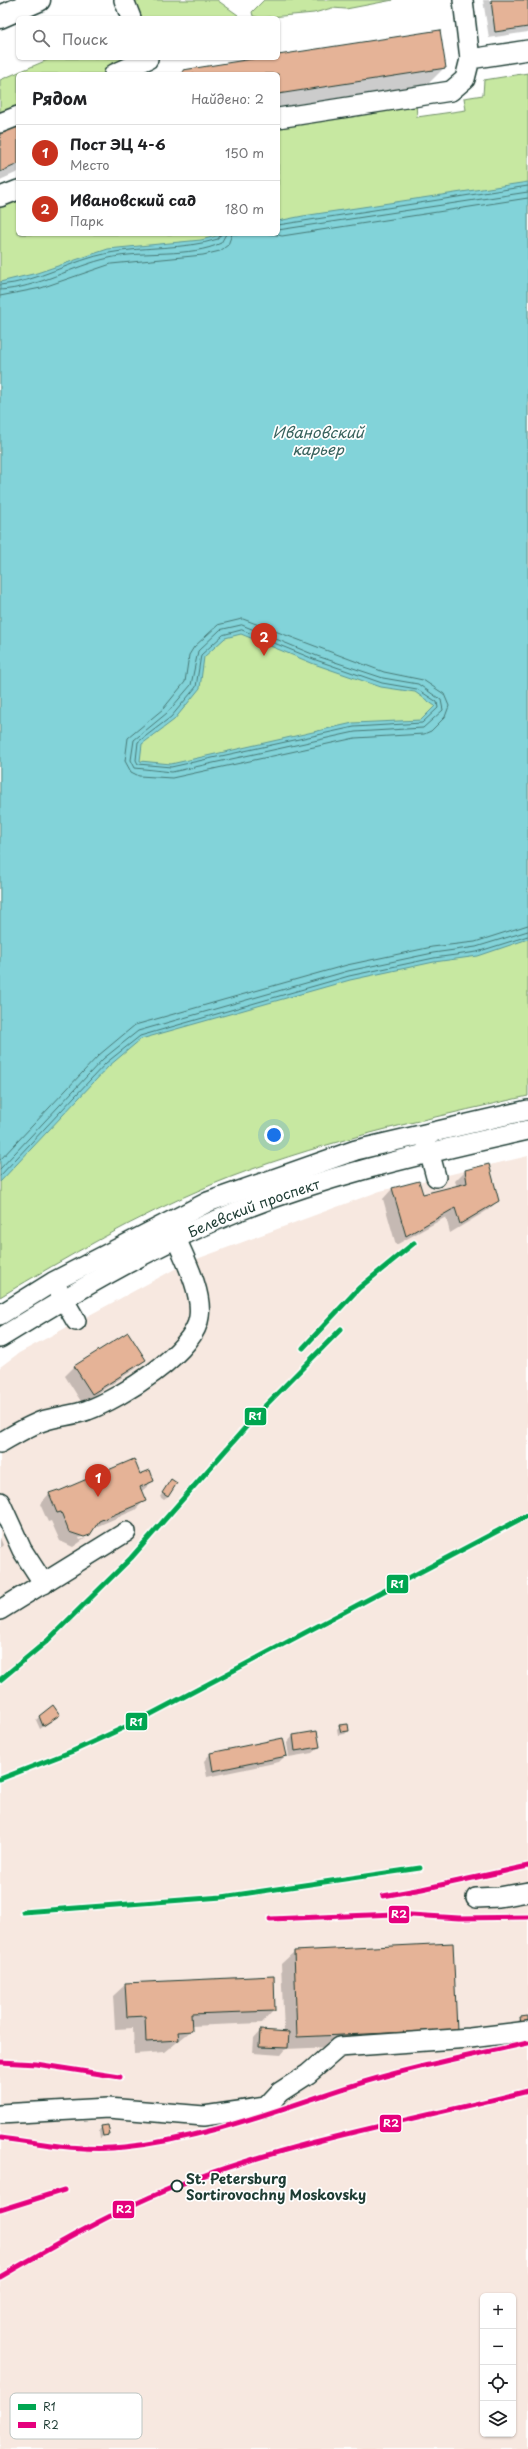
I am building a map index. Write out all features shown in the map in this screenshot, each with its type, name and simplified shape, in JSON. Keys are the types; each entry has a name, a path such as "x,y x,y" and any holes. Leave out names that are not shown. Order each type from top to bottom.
{"main road":[{"path":"0,17 39,0"}],"street":[{"path":"124,0 130,16"},
{"path":"280,118 451,91 465,79 470,59 463,0"},
{"path":"470,59 528,50"},
{"path":"121,72 149,64"},
{"path":"0,123 16,117"},
{"path":"0,197 16,191"},
{"name":"Белевский проспект","path":"0,1315 53,1282 168,1221 208,1202 356,1150 528,1110"},
{"name":"Белевский проспект","path":"0,1338 63,1299 176,1239 212,1222 272,1199 383,1163 528,1130"},
{"path":"425,1133 436,1177"},
{"path":"0,1443 45,1420 89,1410 134,1386 166,1364 192,1334 200,1318 199,1297 168,1221"},
{"path":"53,1282 76,1321"},
{"path":"0,1502 22,1550 44,1584"},
{"path":"0,1610 126,1532"},
{"path":"476,1898 499,1897 528,1892"},
{"path":"0,2114 108,2108 204,2116 266,2107 280,2092 308,2074 339,2047 470,2038 528,2031"}],"shaded area":[{"path":"528,1156 528,2449 0,2449 0,1367 19,1353 186,1263 380,1191"}],"green space":[{"path":"132,0 217,0 238,15 237,16 138,16"},
{"path":"264,0 393,0 346,9 332,8 314,13 280,16 253,16 252,12"},
{"path":"47,60 135,60 108,72 19,72"},
{"path":"16,73 16,112 0,119 0,80"},
{"name":"Ивановский карьер","path":"528,73 528,1096 368,1134 250,1170 211,1185 130,1223 0,1297 0,203 16,196 16,236 280,236 280,125 416,104 417,117 466,110 464,98 483,95 484,80"}],"water":[{"name":"Ивановский карьер","path":"528,182 528,939 478,956 434,962 350,980 141,1039 109,1066 0,1182 0,282 37,273 108,249 201,240 216,236 280,236 280,221","holes":["241,634 314,664 381,687 415,692 435,706 421,720 353,723 171,764 140,761 142,744 174,720 200,688 204,657 225,638"]}],"building":[{"path":"491,0 528,0 528,27 495,32"},
{"path":"440,30 446,68 280,94 280,72 183,72 183,70 246,60 280,60 280,55"},
{"path":"16,123 16,165 0,172 0,130"},
{"path":"489,1164 499,1201 460,1224 455,1208 406,1236 392,1188 419,1181 423,1194 467,1183 465,1170"},
{"path":"128,1332 146,1360 92,1394 74,1366"},
{"path":"134,1459 140,1474 150,1470 154,1481 140,1487 146,1501 99,1521 90,1535 84,1537 69,1532 61,1512 57,1513 49,1493 59,1491"},
{"path":"171,1479 177,1483 168,1497 162,1493"},
{"path":"53,1705 60,1715 43,1726 39,1716"},
{"path":"348,1724 349,1731 341,1732 339,1725"},
{"path":"317,1731 320,1747 295,1751 293,1735"},
{"path":"283,1738 287,1756 213,1771 210,1753"},
{"path":"453,1943 457,2030 297,2037 294,1951"},
{"path":"274,1976 275,2011 191,2014 192,2031 178,2032 179,2040 146,2042 145,2016 127,2017 125,1983"},
{"path":"528,2016 528,2024 521,2024 520,2017"},
{"path":"260,2030 289,2032 288,2048 259,2047"},
{"path":"108,2125 110,2135 103,2136 101,2126"}],"transit line":[{"name":"R1","path":"303,1348 359,1288 414,1243"},
{"name":"R1","path":"0,1680 47,1641 131,1558 260,1411 341,1329"},
{"name":"R1","path":"0,1779 73,1751 134,1723 528,1515"},
{"name":"R2","path":"383,1896 528,1866"},
{"name":"R1","path":"23,1912 222,1897 420,1868"},
{"name":"R2","path":"270,1919 395,1914 459,1918 528,1917"},
{"name":"R2","path":"0,2138 77,2148 124,2147 182,2138 238,2123 393,2074 528,2043"},
{"name":"R2","path":"0,2062 36,2064 120,2077"},
{"name":"R2","path":"0,2277 97,2223 146,2199 197,2178 237,2164 361,2130 528,2091"},
{"name":"R2","path":"0,2210 64,2190"}],"place":[{"name":"Ивановский сад","path":"264,656"},
{"name":"Пост ЭЦ 4-6","path":"98,1497"},
{"name":"St. Petersburg Sortirovochny Moskovsky","path":"177,2186"}]}
